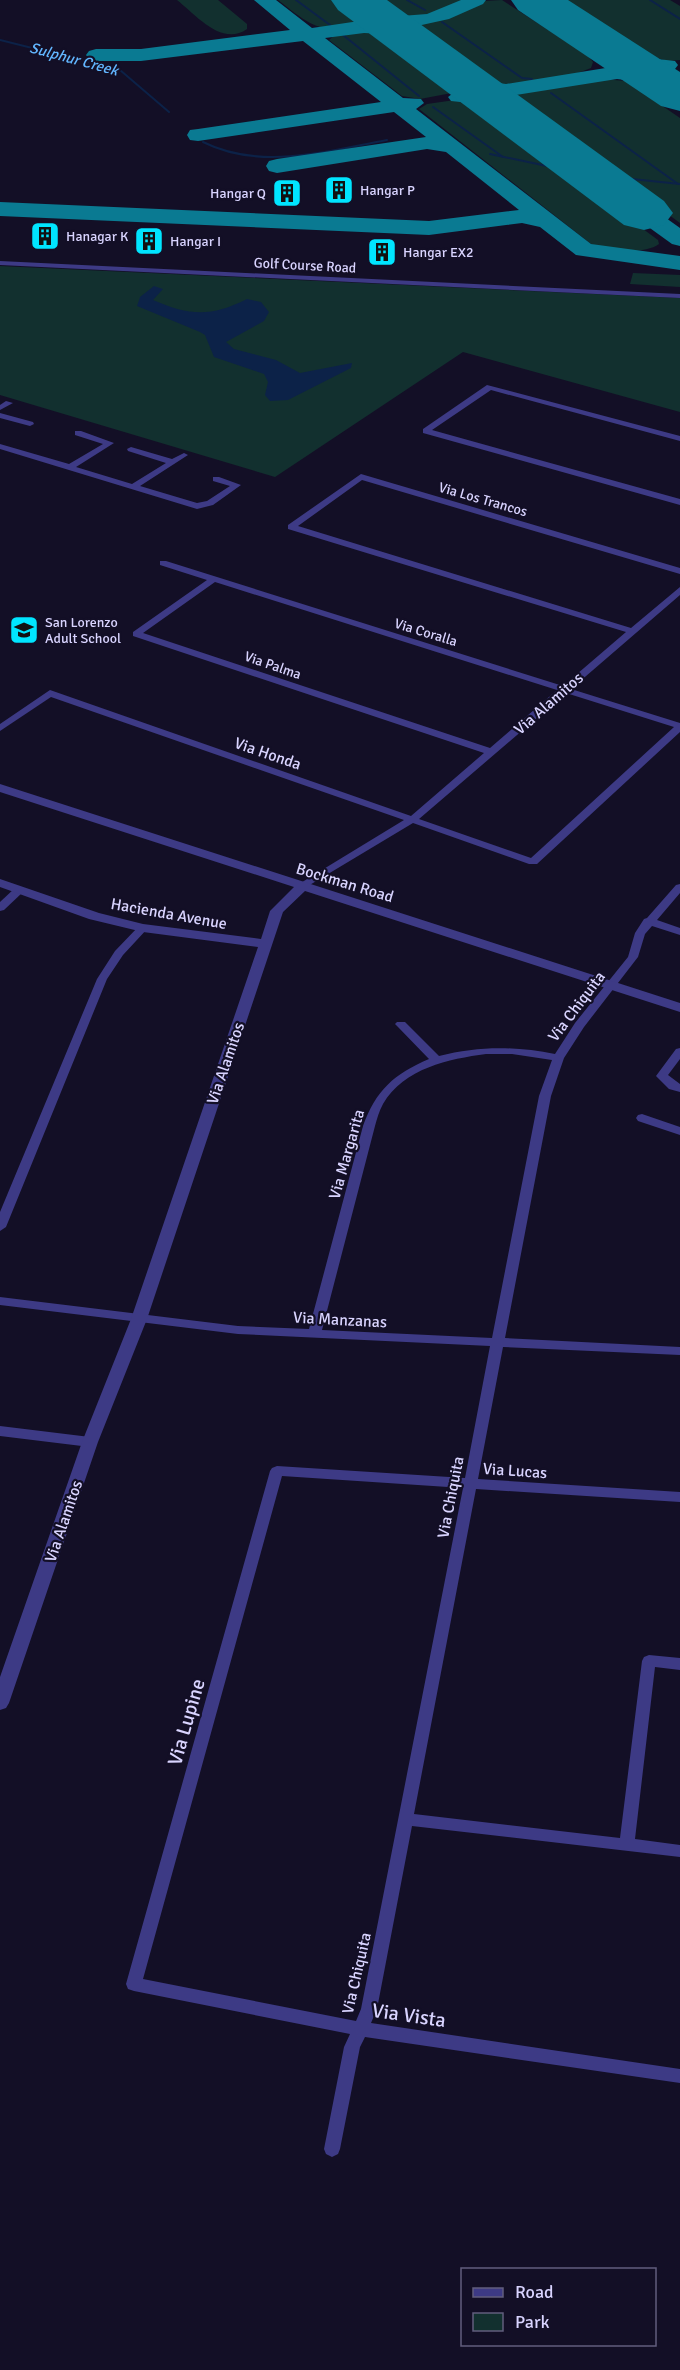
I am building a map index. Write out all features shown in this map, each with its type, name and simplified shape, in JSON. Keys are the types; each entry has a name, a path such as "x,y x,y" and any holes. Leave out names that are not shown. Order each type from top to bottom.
{"street":[{"name":"Golf Course Road","path":"0,263 680,296"},
{"path":"680,439 490,387 426,431 680,502"},
{"path":"0,408 9,403"},
{"path":"0,415 30,424"},
{"path":"70,467 110,443 78,433"},
{"path":"0,446 197,506 210,503 237,485 216,479"},
{"path":"130,449 174,462"},
{"path":"134,486 184,455"},
{"name":"Via Los Trancos","path":"632,631 291,527 361,477 680,571"},
{"name":"Via Coralla","path":"164,563 680,727"},
{"name":"Via Palma","path":"214,579 136,634 491,752"},
{"name":"Via Alamitos","path":"0,1703 90,1442 139,1319 281,904 303,886 413,819 680,590"},
{"name":"Via Honda","path":"0,728 50,693 533,862 680,727"},
{"name":"Bockman Road","path":"0,788 680,1008"},
{"name":"Hacienda Avenue","path":"0,883 94,916 143,928 266,944"},
{"name":"Via Chiquita","path":"332,2149 352,2047 369,2009 545,1096 558,1058 579,1025 633,957 640,933 648,921 680,887"},
{"path":"0,908 19,890"},
{"path":"648,921 680,932"},
{"path":"0,1227 102,979 119,953 143,928"},
{"path":"401,1024 436,1060"},
{"name":"Via Margarita","path":"314,1335 369,1126 380,1100 406,1075 436,1060 464,1053 502,1050 558,1058"},
{"path":"680,1051 662,1076 680,1089"},
{"path":"642,1118 680,1131"},
{"name":"Via Manzanas","path":"0,1301 139,1319 314,1335 680,1351"},
{"path":"0,1431 90,1442"},
{"name":"Via Lucas","path":"277,1472 680,1497"},
{"name":"Via Lupine","path":"134,1984 277,1472"},
{"path":"627,1845 649,1661 680,1664"},
{"path":"406,1819 680,1851"},
{"name":"Via Vista","path":"134,1984 360,2028 680,2076"}],"green space":[{"path":"177,0 218,0 247,24 247,29 238,34 219,32 201,21"},
{"path":"278,0 334,0 361,22 337,29 316,26"},
{"path":"373,0 467,0 443,12 424,17 406,18 394,15"},
{"path":"502,0 587,55 593,62 591,68 570,76 494,86 410,26 415,23 451,17 484,1"},
{"path":"564,0 670,0 680,6 680,60 668,61 656,58"},
{"path":"366,30 381,33 457,92 420,99 402,96 329,40 336,34"},
{"path":"603,79 626,81 680,118 680,223 507,96 517,91"},
{"path":"469,100 658,240 659,244 644,250 626,251 591,244 419,109 427,104"},
{"path":"0,266 680,298 680,412 463,352 275,477 0,395"},
{"path":"633,273 680,275 680,287 630,284"}],"water":[{"path":"154,286 163,289 153,300 190,311 222,309 247,299 261,302 269,312 264,321 226,342 234,349 276,360 300,373 352,363 351,368 288,400 270,401 265,395 268,382 264,374 214,357 205,335 137,306 140,297"}],"waterway":[{"path":"296,0 330,25"},
{"path":"407,0 425,10"},
{"path":"650,0 680,19"},
{"path":"442,22 522,78 532,79"},
{"path":"343,35 419,96"},
{"name":"Sulphur Creek","path":"0,40 120,70 169,112"},
{"path":"551,93 678,184"},
{"path":"433,107 502,157"},
{"name":"Sulphur Creek","path":"203,142 225,151 271,157 318,153 387,140"},
{"name":"Sulphur Creek","path":"490,154 502,157"},
{"name":"Sulphur Creek","path":"502,157 547,166"},
{"name":"Sulphur Creek","path":"632,179 678,184"}],"taxiway":[{"path":"264,0 308,34"},
{"path":"403,22 430,19 476,0"},
{"path":"534,0 549,9"},
{"path":"364,27 373,24 377,19 361,5 381,18 403,22"},
{"path":"403,22 409,20"},
{"path":"364,27 390,28 412,42 396,28 403,22"},
{"path":"308,34 364,27"},
{"path":"96,55 141,55 308,34"},
{"path":"308,34 399,105"},
{"path":"617,73 628,69 629,64 596,40 635,63 668,65"},
{"path":"505,90 478,87 454,73 471,87 468,93 458,97 484,98 508,113 493,100 492,96 495,92 617,73"},
{"path":"617,73 647,76 680,95"},
{"path":"399,105 414,103"},
{"path":"198,135 399,105"},
{"path":"399,105 584,250 680,263"},
{"path":"277,166 427,143 452,147"},
{"path":"0,209 429,228 506,217 536,218 548,222"},
{"path":"644,213 680,239"}],"runway":[{"path":"355,0 644,213"},
{"path":"535,0 680,95"}],"place":[{"name":"Hangar P","path":"339,190"},
{"name":"Hangar Q","path":"287,193"},
{"name":"Hanagar K","path":"45,236"},
{"name":"Hangar I","path":"149,241"},
{"name":"Hangar EX2","path":"382,252"},
{"name":"San Lorenzo Adult School","path":"24,630"}]}
